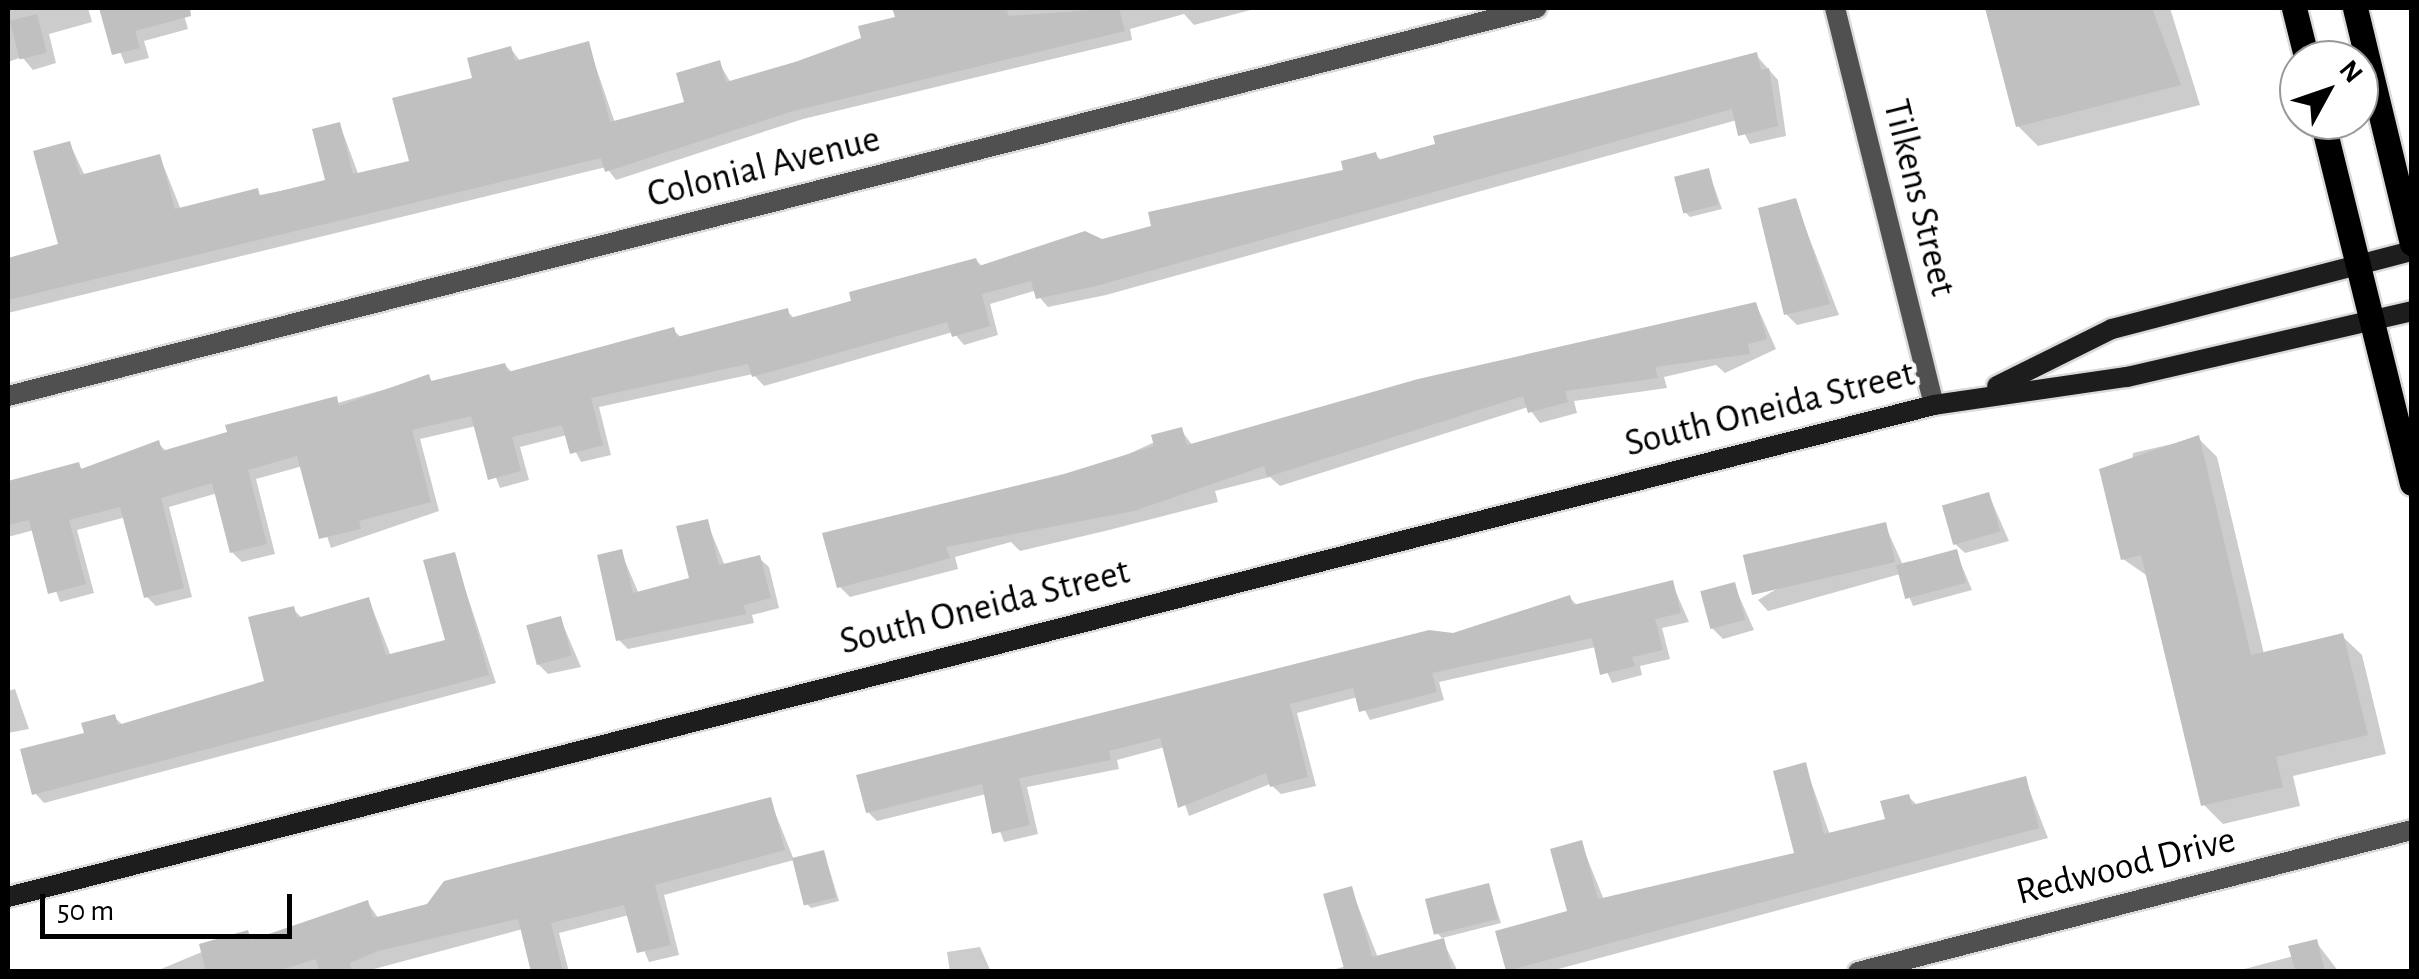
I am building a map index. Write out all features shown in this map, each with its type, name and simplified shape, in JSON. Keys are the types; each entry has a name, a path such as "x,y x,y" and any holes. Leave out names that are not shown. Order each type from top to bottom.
{"main road":[{"path":"2294,8 2302,40"},
{"path":"2354,8 2412,243"},
{"path":"2327,140 2412,483"}],"street":[{"name":"Colonial Avenue","path":"8,396 1537,8"},
{"name":"Tilkens Street","path":"1835,8 1934,405"},
{"name":"South Oneida Street","path":"1981,394 2112,328 2412,250"},
{"name":"South Oneida Street","path":"8,897 1934,405 1981,394 2128,377 2412,311"},
{"name":"Redwood Drive","path":"1858,972 2412,830"}],"building":[{"path":"99,8 190,8 191,16 135,31 140,48 112,55"},
{"path":"892,8 1007,8 1008,16 1119,8 1125,31 793,111 605,172 601,158 8,300 8,258 58,244 33,151 70,141 80,175 160,154 175,209 258,188 260,196 325,180 312,129 340,122 353,174 409,161 392,98 472,78 467,58 511,46 515,61 589,41 610,122 684,102 676,73 720,60 726,82 795,62 861,38 858,26 895,17"},
{"path":"1985,8 2152,8 2181,85 2016,127"},
{"path":"37,14 47,53 20,60 10,21"},
{"path":"1757,52 1761,70 1769,68 1778,126 1738,136 1732,109 1096,286 1036,299 1031,281 982,294 990,326 952,337 947,322 752,377 748,364 591,398 603,445 570,454 562,425 512,437 521,471 488,480 471,416 412,430 431,502 359,521 361,529 319,539 297,456 248,470 267,544 230,553 212,483 161,498 184,588 144,598 120,507 69,520 86,584 48,594 29,520 8,525 8,481 79,462 81,469 159,440 162,451 227,432 225,425 337,396 339,406 429,374 431,381 505,363 508,372 674,327 677,337 788,308 790,318 851,301 849,292 976,258 979,266 1085,231 1102,239 1151,226 1148,212 1343,170 1341,161 1376,152 1378,160 1435,144 1433,136"},
{"path":"1709,168 1718,205 1683,214 1674,177"},
{"path":"1796,198 1830,304 1784,315 1758,208"},
{"path":"1756,302 1767,339 1748,344 1750,354 1655,367 1658,378 1565,391 1568,402 1528,413 1523,396 1267,477 1264,466 1134,511 946,547 950,558 837,588 822,533 1064,474 1154,446 1151,435 1182,427 1187,445 1418,379"},
{"path":"2199,435 2251,655 2343,633 2368,735 2276,757 2283,787 2201,806 2141,555 2121,560 2099,469"},
{"path":"1989,492 2000,531 1953,545 1942,506"},
{"path":"708,519 719,565 760,555 771,598 744,605 746,614 616,641 597,555 622,549 633,593 689,578 676,526"},
{"path":"1886,522 1895,562 1752,595 1743,555"},
{"path":"1957,549 1966,583 1905,599 1896,565"},
{"path":"455,552 489,675 32,795 20,749 84,733 81,723 115,714 118,725 264,681 248,617 294,606 297,618 369,597 386,655 445,640 423,560"},
{"path":"1673,580 1681,613 1655,619 1663,650 1632,657 1635,666 1600,675 1592,638 1432,673 1437,692 1359,712 1353,688 1290,704 1308,777 1270,787 1266,773 1178,808 1160,738 1109,751 1111,760 1019,778 1030,825 992,834 982,784 866,813 856,775 1429,630 1453,633 1570,595 1573,605"},
{"path":"1735,582 1745,620 1710,629 1700,591"},
{"path":"561,616 572,656 537,665 526,625"},
{"path":"1806,762 1824,834 1885,819 1880,801 1909,794 1912,805 2026,776 2039,828 1506,971 1495,931 1567,911 1550,849 1582,840 1598,899 1794,853 1773,771"},
{"path":"771,797 785,850 655,885 671,945 637,953 624,905 551,923 563,972 531,972 518,919 378,951 350,963 352,972 319,972 316,959 274,972 206,972 199,944 248,930 251,940 368,900 373,918 427,904 444,881"},
{"path":"824,850 836,898 804,906 792,858"},
{"path":"1489,883 1498,919 1434,935 1425,899"},
{"path":"1352,886 1372,957 1444,938 1452,972 1345,972 1323,894"},
{"path":"2317,939 2325,972 2296,972 2288,946"}]}
